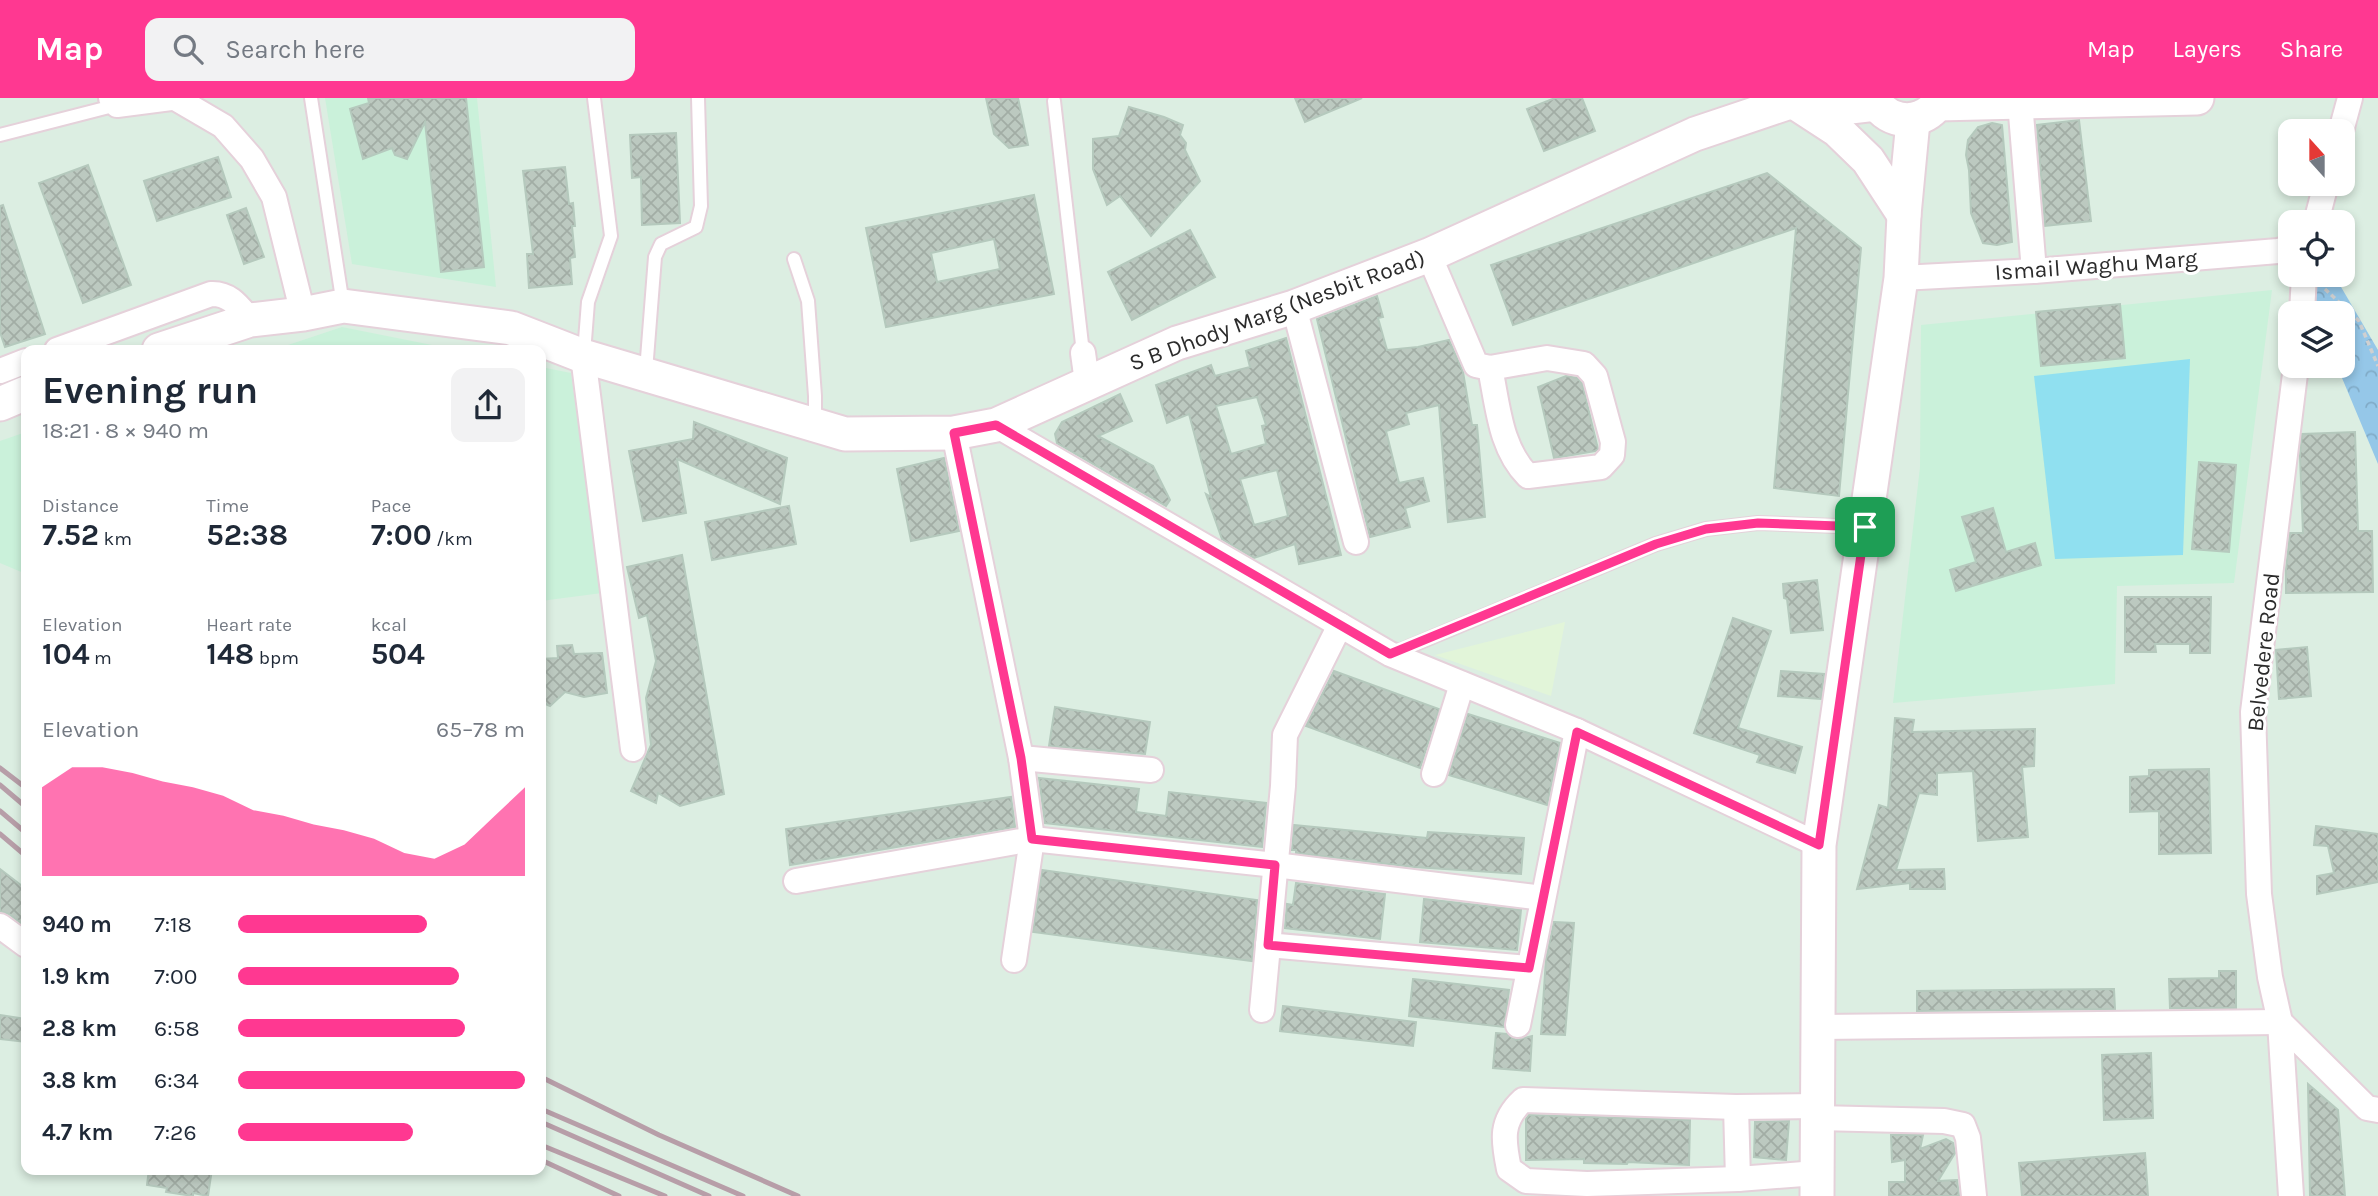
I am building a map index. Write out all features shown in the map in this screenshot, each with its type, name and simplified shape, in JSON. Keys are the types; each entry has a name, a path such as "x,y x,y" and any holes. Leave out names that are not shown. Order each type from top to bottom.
{"main road":[{"path":"1803,99 1833,109 1875,101 1884,112 1895,119 1931,108 2020,102 2197,98"},
{"name":"S B Dhody Marg (Nesbit Road)","path":"174,345 250,320 343,306 511,328 583,356 845,434 954,433 996,425 1085,368 1294,307 1429,255 1695,134 1803,99"},
{"path":"1803,99 1868,160 1904,215"},
{"path":"1823,1188 1817,1121 1819,845 1901,278 1904,215 1931,108"},
{"path":"0,404 21,395"}],"street":[{"path":"114,101 173,98 223,126 253,159 274,197 303,314"},
{"path":"2344,119 2350,98"},
{"path":"2020,102 2034,271"},
{"name":"Ismail Waghu Marg","path":"1901,278 2034,271 2278,251"},
{"path":"1429,255 1476,365 1490,368 1547,358 1584,364 1595,376 1613,442 1612,455 1601,467 1528,476 1517,465 1507,448 1490,368"},
{"path":"71,345 211,294 228,296 250,320"},
{"path":"1294,307 1356,542"},
{"path":"583,356 633,749"},
{"path":"0,371 21,363"},
{"name":"Belvedere Road","path":"2291,1196 2280,1022 2270,977 2259,894 2253,712 2294,378"},
{"path":"996,425 1390,654 1577,732 1819,845"},
{"path":"954,433 1021,758 1032,839 1014,960"},
{"path":"1262,1010 1283,786 1285,735 1340,625"},
{"path":"1434,774 1462,684"},
{"path":"1518,1025 1577,732"},
{"path":"1021,758 1151,770"},
{"path":"796,881 1032,839 1543,898"},
{"path":"0,926 21,941"},
{"path":"1268,945 1529,968"},
{"path":"1819,1027 2280,1022 2367,1108 2378,1111"},
{"path":"1823,1188 1738,1179 1587,1184 1526,1181 1509,1169 1504,1146 1506,1120 1523,1100 1736,1107 1817,1121 1944,1121 1963,1125 1968,1138 1973,1196"},
{"path":"1736,1107 1738,1179"}],"lane":[{"path":"311,98 343,306"},
{"path":"583,356 588,302 611,236 594,98"},
{"path":"645,375 655,257 661,244 696,227 701,206 698,98"},
{"path":"0,135 114,101"},
{"path":"1054,101 1085,368"},
{"path":"794,259 808,301 816,396 815,425"},
{"path":"1390,654 1656,544 1706,529 1758,523 1865,527"}],"path":[{"path":"2323,287 2359,321 2378,366"}],"shaded area":[{"path":"325,98 477,98 496,287 352,264"},
{"path":"2272,290 2234,583 2117,586 2115,684 1893,703 1920,467 1921,325"},
{"path":"342,327 432,345 288,345"},
{"path":"2190,359 2183,555 2055,559 2034,376"},
{"path":"546,368 571,373 602,593 546,600"},
{"path":"21,434 21,572 0,563 0,441"},
{"path":"1565,622 1551,696 1435,655"}],"green space":[{"path":"2316,287 2341,287 2349,301 2316,301"},
{"path":"2355,311 2378,350 2378,464 2342,378 2355,378"}],"building":[{"path":"368,98 466,98 484,267 441,272 425,122 407,159 395,155 392,148 363,159 350,109 369,103"},
{"path":"986,98 1018,98 1028,145 1009,148 994,134"},
{"path":"1295,98 1362,98 1305,122"},
{"path":"1555,98 1582,98 1595,131 1544,151 1527,109"},
{"path":"1129,107 1183,125 1180,135 1186,143 1185,150 1200,181 1151,236 1120,196 1107,205 1093,169 1093,139 1119,136"},
{"path":"2079,120 2091,221 2045,226 2037,125"},
{"path":"1992,123 2002,125 2012,242 1997,245 1983,243 1971,213 1966,155 1968,140 1978,127"},
{"path":"676,133 680,223 642,225 641,177 632,178 630,135"},
{"path":"218,157 231,197 157,221 144,181"},
{"path":"88,165 131,285 83,303 39,183"},
{"path":"565,167 569,204 573,203 575,226 572,226 575,257 570,258 572,284 529,288 527,254 533,254 523,171"},
{"path":"1767,173 1861,248 1839,496 1774,488 1796,228 1513,325 1491,265"},
{"path":"1034,195 1054,294 886,327 866,228","holes":["994,239 1000,269 937,282 931,253"]},
{"path":"3,205 45,334 5,347 0,332 0,206"},
{"path":"246,208 264,257 244,264 227,215"},
{"path":"1190,230 1215,277 1132,320 1108,272"},
{"path":"1377,296 1383,317 1378,318 1387,350 1449,340 1463,372 1472,425 1477,425 1485,517 1448,522 1439,405 1406,413 1409,424 1386,431 1399,483 1423,478 1429,501 1405,508 1410,527 1370,537 1317,319"},
{"path":"2120,304 2125,358 2041,366 2036,312"},
{"path":"1286,338 1341,555 1299,564 1295,544 1254,558 1222,539 1206,494 1211,497 1189,414 1167,423 1156,385 1211,365 1215,376 1250,367 1246,351","holes":["1257,397 1266,425 1262,426 1266,444 1231,454 1216,406","1277,470 1288,516 1254,525 1240,479"]},
{"path":"1566,376 1577,378 1582,383 1598,449 1554,458 1538,387"},
{"path":"1120,394 1132,421 1098,436 1153,466 1170,500 1166,506 1057,443 1055,434 1062,422"},
{"path":"694,422 787,458 780,504 677,459 686,513 643,521 629,451 693,439"},
{"path":"2355,432 2358,531 2372,531 2373,592 2286,593 2290,533 2303,533 2300,456 2302,434"},
{"path":"944,458 959,531 911,541 897,469"},
{"path":"2199,462 2236,465 2229,552 2192,549"},
{"path":"789,506 796,544 712,560 705,522"},
{"path":"1993,508 2006,552 2035,543 2041,565 1956,591 1950,570 1976,562 1962,517"},
{"path":"682,555 724,794 680,806 658,793 656,803 631,791 651,745 646,698 656,661 647,615 639,618 627,567"},
{"path":"1817,580 1823,630 1791,633 1783,584"},
{"path":"2125,597 2211,597 2210,653 2190,653 2190,644 2155,644 2156,652 2125,652"},
{"path":"1733,618 1771,631 1738,728 1802,747 1795,773 1757,762 1760,755 1694,733"},
{"path":"572,645 574,654 602,653 607,693 584,697 565,692 550,706 546,704 546,659 558,658 557,646"},
{"path":"2307,647 2311,696 2279,699 2276,650"},
{"path":"1334,671 1439,709 1420,768 1306,726"},
{"path":"1781,671 1824,674 1821,699 1778,696"},
{"path":"1055,707 1150,722 1145,754 1049,746"},
{"path":"1468,714 1560,743 1547,805 1449,775"},
{"path":"1895,718 1914,720 1912,732 2035,729 2034,766 2022,767 2028,837 1978,841 1973,771 1937,773 1937,795 1919,793 1896,870 1944,869 1945,889 1910,889 1910,883 1857,889 1879,805 1888,808"},
{"path":"2209,769 2211,853 2159,854 2159,811 2130,812 2130,777 2149,776 2149,770"},
{"path":"1039,778 1139,789 1136,812 1166,816 1169,792 1266,803 1262,847 1045,823"},
{"path":"1011,797 1015,827 790,865 786,829"},
{"path":"1294,825 1427,838 1428,832 1524,838 1521,874 1414,867 1296,853 1296,850 1292,850"},
{"path":"2316,826 2378,834 2378,882 2317,894 2317,876 2334,873 2328,846 2314,845"},
{"path":"0,869 21,885 21,923 0,911"},
{"path":"1042,870 1257,900 1252,961 1033,932"},
{"path":"1296,883 1385,894 1380,939 1285,928 1287,904 1293,905"},
{"path":"1424,899 1521,910 1517,950 1420,942"},
{"path":"1554,922 1574,923 1565,1035 1541,1034 1546,959"},
{"path":"2219,971 2236,971 2236,1008 2170,1008 2169,979 2219,978"},
{"path":"1413,979 1509,990 1504,1027 1409,1016"},
{"path":"2114,989 2115,1009 1917,1011 1917,991"},
{"path":"1283,1006 1416,1022 1413,1046 1280,1031"},
{"path":"0,1015 21,1018 21,1041 0,1039"},
{"path":"1496,1033 1507,1034 1516,1040 1532,1036 1530,1071 1493,1068"},
{"path":"2151,1053 2153,1118 2104,1120 2102,1055"},
{"path":"2308,1084 2338,1110 2345,1196 2310,1196"},
{"path":"1529,1115 1690,1120 1689,1165 1584,1163 1584,1159 1526,1160 1526,1119"},
{"path":"1789,1121 1786,1160 1754,1157 1755,1122"},
{"path":"1891,1135 1923,1135 1920,1149 1946,1139 1953,1143 1955,1153 1938,1181 1957,1180 1959,1196 1889,1196 1889,1182 1905,1182 1905,1160 1892,1162"},
{"path":"2145,1153 2148,1196 2022,1196 2019,1163"},
{"path":"148,1175 211,1175 208,1196 166,1192 167,1188 147,1185"}],"railway":[{"path":"0,768 21,784"},
{"path":"0,785 21,803"},
{"path":"0,811 21,829"},
{"path":"0,834 21,852"},
{"path":"546,1079 659,1135 798,1196"},
{"path":"546,1111 743,1196"},
{"path":"546,1124 709,1196"},
{"path":"546,1147 665,1196"},
{"path":"546,1162 619,1196"}],"route":[{"path":"996,425 1390,654 1656,544 1706,529 1758,523 1865,527 1819,845 1577,732 1529,968 1268,945 1275,865 1032,839 1021,758 954,433 996,425"}]}
